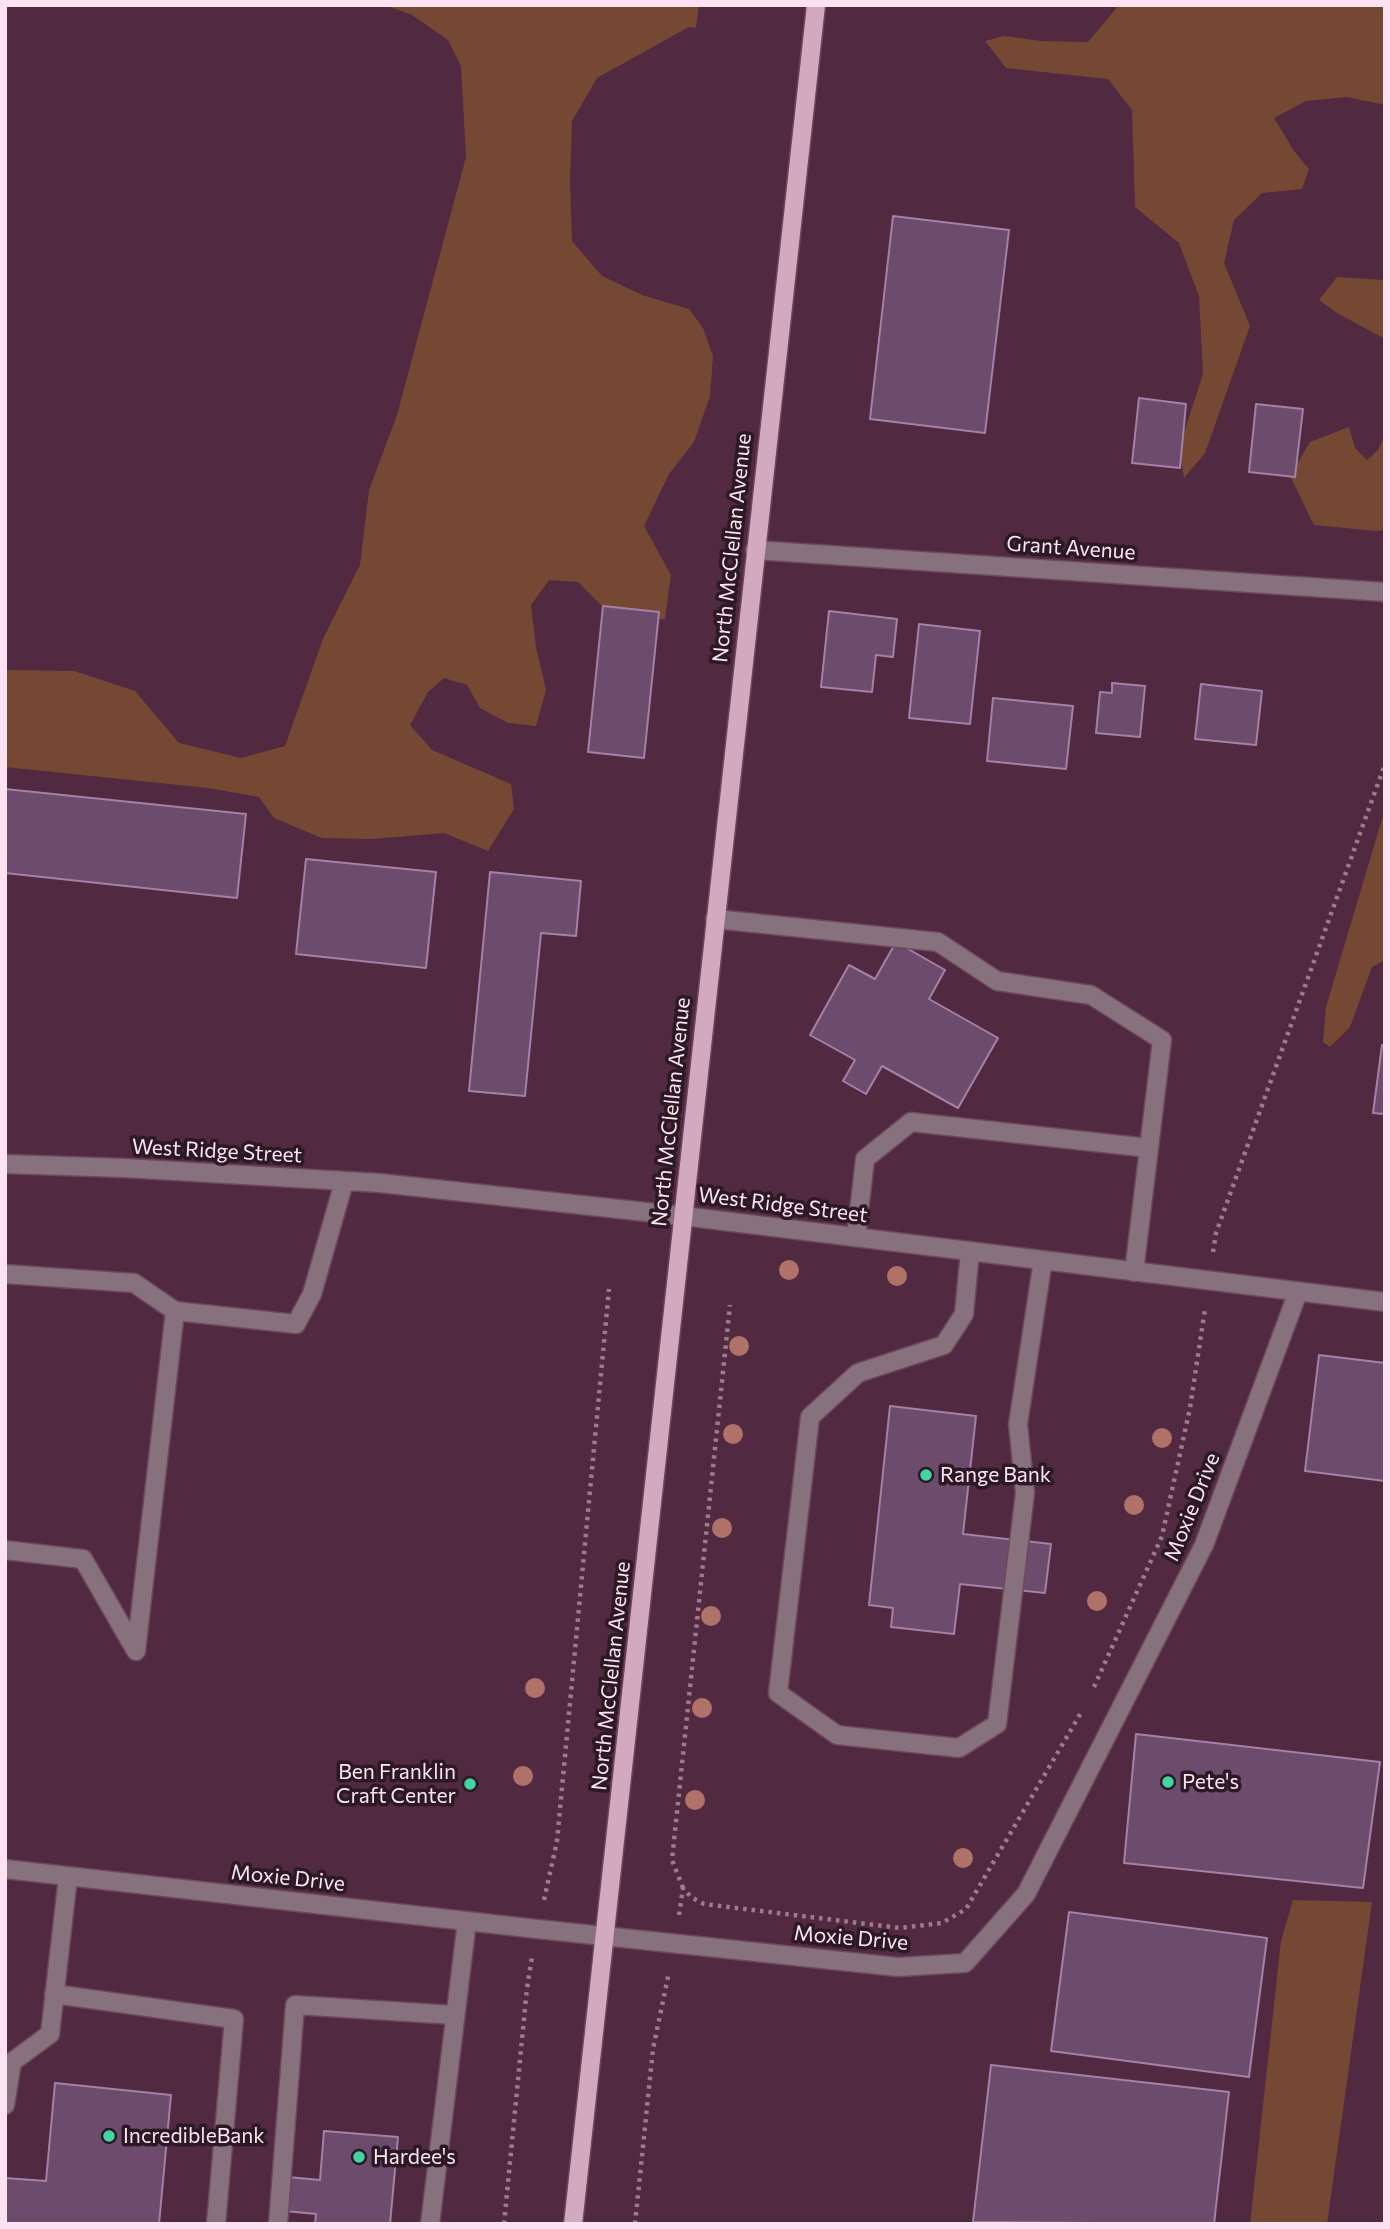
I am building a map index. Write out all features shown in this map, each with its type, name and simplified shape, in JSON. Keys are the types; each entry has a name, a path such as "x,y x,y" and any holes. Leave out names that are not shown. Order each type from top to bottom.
{"main road":[{"name":"North McClellan Avenue","path":"573,2224 816,5"}],"street":[{"name":"Grant Avenue","path":"755,550 1385,592"},
{"path":"715,919 938,942 997,981 1091,995 1161,1040 1134,1272"},
{"path":"856,1237 865,1159 911,1122 1149,1148"},
{"name":"West Ridge Street","path":"5,1164 380,1183 683,1216 1385,1302"},
{"path":"5,1274 134,1283 175,1311 296,1324 312,1294 344,1182"},
{"path":"970,1251 964,1314 944,1345 858,1373 810,1418 778,1693 836,1735 959,1748 998,1724 1025,1493 1018,1424 1043,1260"},
{"name":"Moxie Drive","path":"5,1869 898,1967 965,1963 1026,1894 1204,1545 1298,1292"},
{"path":"5,1550 83,1559 136,1651 175,1311"},
{"path":"5,2105 12,2062 50,2034 68,1877"},
{"path":"430,2224 467,1921"},
{"path":"54,1994 234,2019 216,2224"},
{"path":"278,2224 295,2005 455,2015"}],"path":[{"path":"1216,1233 1385,764"},
{"path":"504,2224 527,1988 557,1841 609,1289"},
{"path":"730,1305 672,1860 683,1888 691,1897 704,1904 900,1928 942,1923 966,1909 1088,1699 1162,1536 1190,1408 1203,1317"},
{"path":"635,2224 653,2049 675,1944 683,1888"}],"shaded area":[{"path":"385,5 699,5 696,28 689,27 597,78 572,121 572,241 602,276 642,295 689,309 703,328 713,356 710,396 694,442 669,474 644,526 671,575 665,619 642,621 602,606 578,582 549,580 531,605 536,647 546,690 536,726 508,723 480,708 467,685 444,678 428,692 410,725 432,750 511,784 514,809 488,851 444,833 372,839 322,838 274,818 259,797 208,788 5,767 5,670 74,671 135,691 179,743 241,758 285,746 323,639 360,565 369,490 397,415 466,157 461,66 448,40 412,15"},
{"path":"1119,5 1385,5 1385,105 1347,97 1306,101 1274,118 1294,151 1309,169 1302,189 1262,193 1234,220 1224,263 1250,326 1205,453 1184,478 1179,448 1203,374 1199,296 1179,243 1135,207 1132,110 1108,79 1006,68 985,41 1004,36 1041,41 1088,42"},
{"path":"1337,277 1385,280 1385,339 1319,300"},
{"path":"1349,427 1355,448 1367,460 1378,450 1385,435 1385,530 1314,525 1290,476 1310,442"},
{"path":"1385,809 1385,960 1372,967 1350,1027 1330,1047 1323,1042 1326,1007"},
{"path":"1293,1900 1372,1902 1327,2224 1250,2224 1281,1941"}],"building":[{"path":"893,216 1009,230 985,433 870,419"},
{"path":"1139,398 1186,404 1180,468 1132,463"},
{"path":"1256,404 1303,409 1295,477 1249,472"},
{"path":"603,606 659,612 644,758 588,752"},
{"path":"829,611 897,619 893,657 876,655 872,692 821,687"},
{"path":"919,624 980,631 970,724 909,718"},
{"path":"1112,683 1145,686 1140,737 1096,733 1100,692 1112,693"},
{"path":"1201,684 1262,691 1256,745 1195,739"},
{"path":"993,698 1073,706 1066,769 987,761"},
{"path":"5,789 246,814 237,898 5,873"},
{"path":"306,859 436,872 426,968 296,954"},
{"path":"490,872 581,881 576,936 541,933 525,1096 469,1091"},
{"path":"896,942 945,970 929,999 998,1038 958,1108 882,1066 866,1094 843,1081 855,1060 810,1035 849,965 875,979"},
{"path":"1382,1045 1385,1046 1385,1114 1373,1113"},
{"path":"1319,1355 1385,1363 1385,1481 1305,1471"},
{"name":"Range Bank","path":"890,1406 976,1416 963,1534 1051,1544 1045,1593 960,1584 954,1634 891,1627 893,1608 869,1605"},
{"path":"1136,1734 1380,1762 1363,1888 1124,1863"},
{"path":"1069,1912 1267,1938 1249,2077 1051,2051"},
{"path":"991,2065 1229,2092 1214,2224 973,2222"},
{"name":"IncredibleBank","path":"55,2083 171,2095 159,2224 5,2224 5,2178 46,2181"},
{"name":"Hardee's","path":"324,2131 398,2137 390,2224 315,2224 316,2214 285,2211 288,2177 320,2180"}],"place":[{"name":"Range Bank","path":"926,1475"},
{"name":"Pete's","path":"1168,1782"},
{"name":"Ben Franklin Craft Center","path":"470,1784"},
{"name":"IncredibleBank","path":"109,2136"},
{"name":"Hardee's","path":"359,2157"}]}
